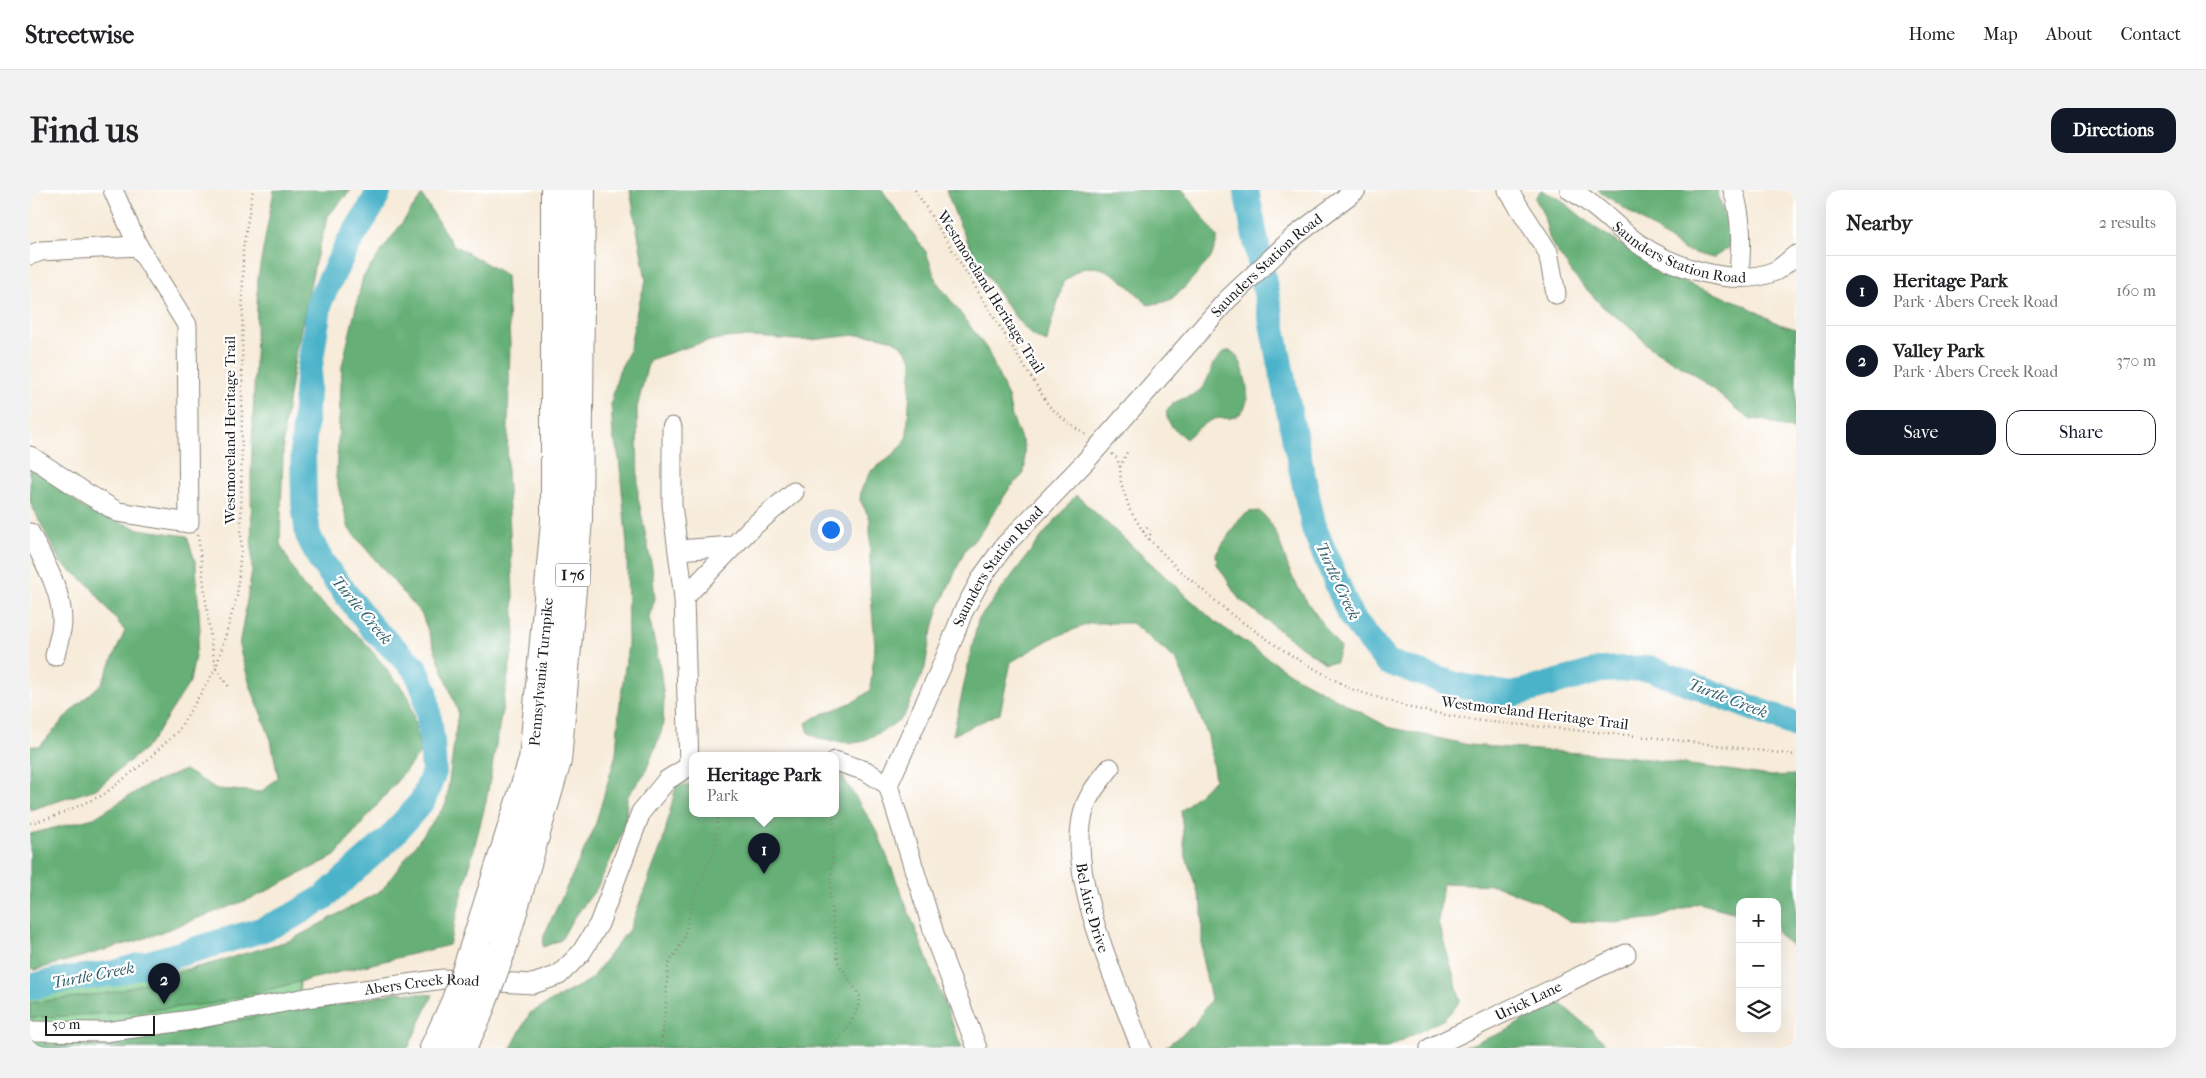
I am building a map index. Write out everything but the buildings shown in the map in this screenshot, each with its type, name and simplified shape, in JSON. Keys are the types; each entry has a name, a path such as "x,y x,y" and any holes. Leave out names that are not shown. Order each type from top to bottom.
{"highway":[{"name":"Pennsylvania Turnpike","path":"462,1048 477,938 533,760 555,522 555,190"},
{"name":"Pennsylvania Turnpike","path":"434,1048 466,1010 501,952 557,761 578,520 581,190"}],"street":[{"path":"30,456 86,494 118,512 189,524 187,325 138,246 113,190"},
{"name":"Saunders Station Road","path":"888,785 944,660 963,612 982,577 1005,545 1085,462 1227,300 1295,236 1356,190"},
{"path":"1508,190 1548,252 1556,294"},
{"name":"Saunders Station Road","path":"1570,190 1638,244 1692,270 1709,274 1754,276 1775,271 1796,255"},
{"path":"1733,190 1740,211 1742,237 1739,276"},
{"path":"30,255 42,251 138,246"},
{"path":"672,427 672,504 684,598 690,752"},
{"path":"684,598 750,529 794,492"},
{"path":"30,533 58,593 62,610 62,624 55,656"},
{"path":"678,550 733,546"},
{"path":"839,762 866,771 888,785 938,946 977,1048"},
{"name":"Abers Creek Road","path":"30,1031 105,1032 191,1020 306,998 443,979 533,984 560,975 581,953 599,924 641,812 667,780 689,765"},
{"name":"Bel Aire Drive","path":"1110,768 1091,792 1083,813 1080,840 1084,886 1141,1048"},
{"name":"Urick Lane","path":"1430,1048 1626,954"}],"path":[{"name":"Westmoreland Heritage Trail","path":"30,823 53,817 103,794 144,763 178,731 216,668 237,596 240,566 243,248 253,190"},
{"name":"Westmoreland Heritage Trail","path":"915,190 1048,406"},
{"path":"1120,467 1127,452"},
{"path":"189,524 197,528 211,643 216,668 229,687"},
{"path":"1143,532 1149,526"},
{"path":"1149,540 1151,530"},
{"name":"Westmoreland Heritage Trail","path":"1146,536 1179,570 1232,615 1292,656 1351,689 1411,708 1471,720 1658,738 1796,755"},
{"path":"661,1048 668,966 683,941 694,896 715,850 718,817"},
{"path":"832,1048 852,1021 861,998 838,962 830,893 834,841 833,817"}],"green space":[{"path":"274,190 351,190 328,216 315,263 296,352 284,428 280,544 302,585 364,641 409,697 421,752 335,856 255,897 140,940 35,970 30,969 30,834 94,818 145,786 185,770 217,789 261,792 278,777 271,740 250,685 239,646 252,571 251,476 258,277"},
{"path":"630,190 882,190 926,252 937,282 987,349 1008,397 1012,417 1024,446 1025,466 1023,475 1009,489 979,535 965,550 939,608 930,638 925,668 904,716 888,728 861,742 850,743 819,739 809,733 806,723 855,701 870,690 875,646 870,584 870,519 860,500 861,490 871,471 903,445 907,435 912,360 904,348 893,341 880,336 852,335 810,340 727,338 693,346 649,360 637,408 638,497 652,567 655,599 649,617 660,667 664,699 663,723 661,733 645,773 627,797 626,819 616,848 597,888 571,922 561,940 543,947 544,935 594,829 616,754 619,711 628,645 627,546 619,457 613,437 611,403 619,371 629,352 637,310 646,280"},
{"path":"946,190 1183,190 1218,238 1211,258 1184,288 1169,301 1148,305 1126,283 1108,271 1089,267 1077,271 1063,282 1047,342 1033,335 1022,325 994,286 977,260 964,234"},
{"path":"1541,190 1560,199 1594,227 1676,279 1741,303 1779,324 1796,329 1796,431 1763,420 1752,419 1742,414 1695,374 1649,347 1635,331 1603,307 1576,278 1553,246 1544,216 1535,198"},
{"path":"1598,190 1717,190 1730,237 1730,247 1713,258 1684,250"},
{"path":"422,195 452,244 506,275 510,344 507,469 515,636 486,802 449,945 210,1004 127,1012 30,1018 30,1003 114,992 291,940 382,890 446,804 458,712 422,615 349,529 336,478 342,366 363,277"},
{"path":"1226,351 1234,353 1242,367 1247,390 1245,407 1237,416 1208,422 1186,439 1169,423 1167,410 1174,403 1200,390 1216,360"},
{"path":"30,464 85,509 139,529 187,536 196,564 200,630 190,682 149,745 96,789 30,810 30,746 40,746 71,711 102,683 125,631 88,584 60,562 30,502"},
{"path":"1076,495 1214,621 1291,674 1388,727 1469,745 1633,757 1771,776 1796,775 1796,950 1781,937 1781,898 1736,898 1736,913 1699,903 1657,918 1613,923 1568,921 1540,903 1495,885 1443,883 1438,922 1461,1001 1444,1019 1387,1048 1164,1048 1194,1025 1211,999 1202,958 1202,905 1185,854 1181,811 1215,779 1208,736 1177,661 1132,623 1091,623 1050,639 1011,662 1000,713 953,735 978,620"},
{"path":"1259,511 1272,525 1298,587 1340,648 1336,662 1325,663 1239,599 1217,564 1216,554 1240,518 1249,512"},
{"path":"839,771 877,831 962,1048 511,1048 530,1013 590,980 630,928 663,841 676,786 689,784 689,817 839,817"},
{"path":"302,950 298,1013 353,1048 30,1048 30,994"},
{"path":"397,992 433,995 408,1048 30,1048 30,1044 63,1046 171,1034 279,1012 339,1005"},
{"path":"1556,1000 1593,1031 1609,1048 1462,1048 1506,1031"}],"waterway":[{"name":"Turtle Creek","path":"30,987 55,981 115,973 261,930 289,918 324,897 390,838 423,800 434,772 432,740 425,691 415,668 372,628 321,561 308,535 304,504 303,451 308,379 320,300 348,244 373,204 379,190"},
{"name":"Turtle Creek","path":"1246,190 1314,528 1350,615 1387,662 1456,685 1511,695 1601,670 1649,668 1796,725"}],"place":[{"name":"Heritage Park","path":"764,874"},
{"name":"Valley Park","path":"164,1004"}]}
